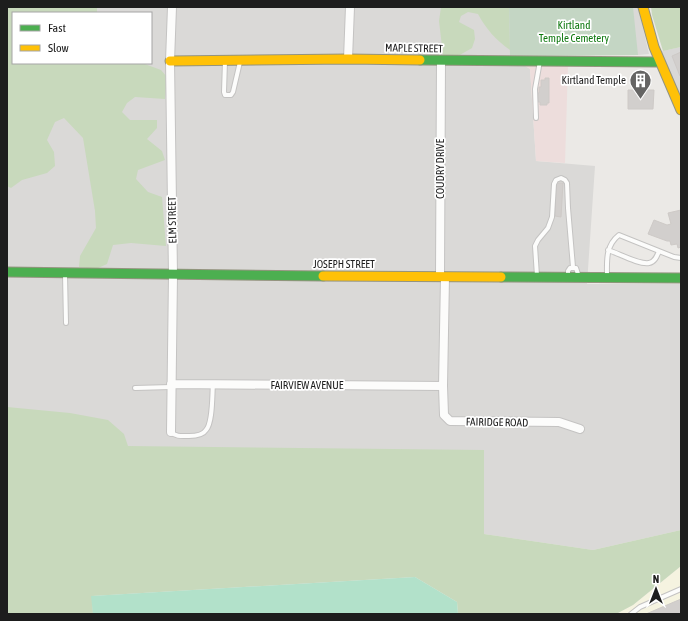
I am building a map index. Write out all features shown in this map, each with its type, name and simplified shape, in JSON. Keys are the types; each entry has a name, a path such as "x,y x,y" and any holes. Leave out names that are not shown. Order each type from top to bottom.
{"street":[{"name":"ELM STREET","path":"171,432 173,275 170,61 172,7"},
{"path":"348,59 350,7"},
{"path":"643,7 651,42 658,62 681,110"},
{"name":"MAPLE STREET","path":"170,61 348,59 658,62"},
{"name":"COUDRY DRIVE","path":"441,60 443,386"},
{"name":"JOSEPH STREET","path":"7,272 173,275 681,278"},
{"name":"FAIRVIEW AVENUE","path":"171,386 213,384 443,386"},
{"name":"FAIRIDGE ROAD","path":"443,386 444,416 450,421 559,422 580,429"}],"lane":[{"path":"225,60 224,92 225,95 228,96 231,95 240,60"},
{"path":"536,118 536,89 540,61"},
{"path":"537,278 536,246 538,240 548,228 552,216 554,184 556,180 561,178 567,183 573,267 576,268 579,278"},
{"path":"607,278 608,250 613,241 619,236 674,257 681,258"},
{"path":"608,250 642,263 648,263 656,259 659,251"},
{"path":"568,278 568,271 573,267"},
{"path":"65,273 66,323"},
{"path":"171,432 174,435 191,436 202,433 206,430 210,420 213,384"},
{"path":"135,388 171,386"},
{"path":"632,614 640,607 681,589"}],"shaded area":[{"path":"7,7 638,7 649,54 511,56 530,69 536,161 595,166 587,284 681,284 681,530 593,550 484,534 484,451 91,596 93,614 7,614"},
{"path":"681,47 681,106 657,52"},
{"path":"520,63 568,65 565,163 536,161 530,69"},
{"path":"681,566 681,614 616,614 633,605"}],"green space":[{"path":"7,7 97,7 97,12 12,12 12,64 145,64 161,70 167,77 165,99 135,97 127,103 122,112 130,120 157,120 157,128 147,139 162,151 165,160 138,170 136,179 148,192 162,197 166,246 131,243 113,245 107,264 96,269 79,267 80,256 96,228 95,211 83,138 64,118 55,122 47,140 54,152 55,166 47,173 22,180 11,188 7,186"},
{"path":"441,7 509,7 510,50 484,25 478,14 468,12 461,16 459,22 474,30 475,39 472,48 458,56 443,55 439,21"},
{"name":"Kirtland Temple Cemetery","path":"509,7 633,7 638,55 510,56"},
{"path":"651,7 681,7 681,47 663,51"},
{"path":"7,407 70,413 108,420 124,434 128,446 484,450 484,534 593,550 681,530 681,566 633,605 616,614 458,614 457,602 415,577 92,596 93,614 7,614"},
{"path":"415,577 457,602 458,614 93,614 91,596"}],"building":[{"path":"681,52 681,76 680,76 672,56"},
{"path":"545,78 549,78 549,103 547,103 547,105 540,105 540,102 538,102 539,87 541,87 541,80 545,80"},
{"name":"Kirtland Temple","path":"628,90 654,90 653,109 628,109"},
{"path":"556,183 563,183 561,217 555,216"},
{"path":"681,210 681,247 678,248 677,244 671,245 670,241 648,234 654,220 667,225 671,224 668,213"},
{"path":"681,599 681,614 646,614"}],"traffic: fast":[{"path":"420,60 658,62"},
{"path":"7,272 323,276"},
{"path":"501,277 681,278"}],"traffic: slow":[{"path":"643,7 654,47 681,110"},
{"path":"170,61 348,59 420,60"},
{"path":"323,276 501,277"}],"place":[{"name":"Kirtland Temple","path":"641,100"}]}
